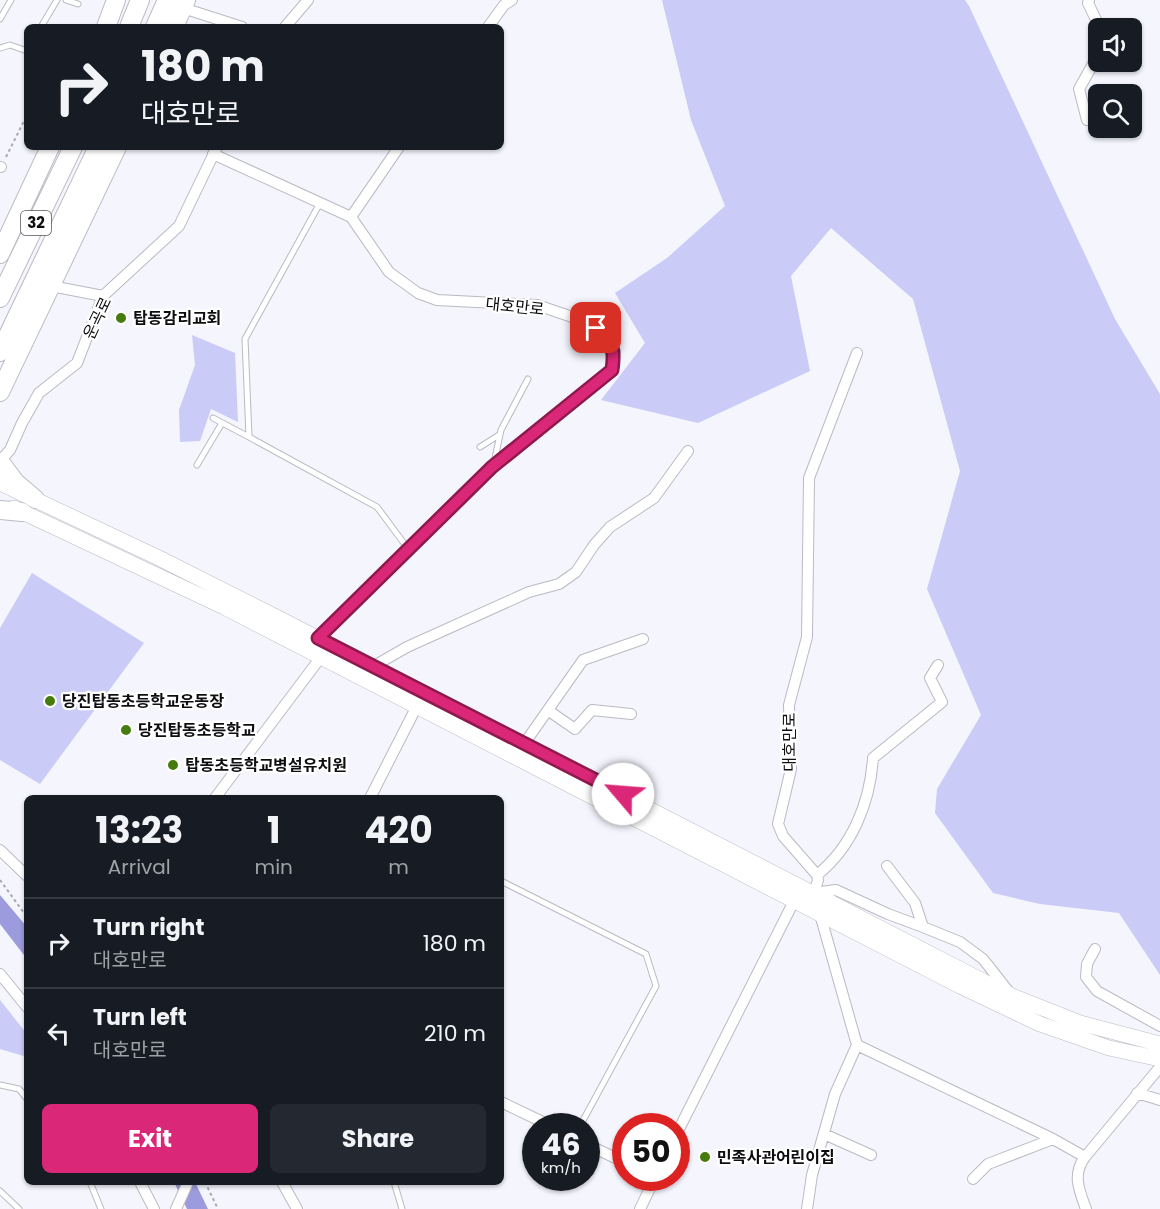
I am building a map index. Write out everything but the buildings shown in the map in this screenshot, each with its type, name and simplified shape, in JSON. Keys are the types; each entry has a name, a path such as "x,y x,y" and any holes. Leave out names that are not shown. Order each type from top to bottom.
{"highway":[{"path":"106,24 116,0"},
{"path":"130,24 140,0"},
{"path":"158,24 179,3"},
{"path":"175,24 179,3"},
{"path":"0,254 49,150"},
{"name":"32","path":"0,298 72,150"},
{"path":"0,352 97,150"},
{"path":"0,392 116,150"},
{"path":"0,461 29,505 0,510"}],"main road":[{"path":"0,483 29,505 960,986 1040,1024 1109,1048 1160,1059"},
{"path":"0,501 29,505 159,558 524,744 816,883"},
{"name":"대호만로","path":"816,883 1012,996 1080,1023 1160,1044"}],"street":[{"path":"288,24 308,0"},
{"path":"490,24 504,5 512,0"},
{"path":"1089,0 1088,3 1095,18"},
{"path":"179,3 234,24"},
{"path":"1087,120 1079,89 1089,72"},
{"path":"215,151 351,216 397,150"},
{"name":"운곡로","path":"0,461 10,450 39,393 77,363 104,296 180,226 215,151"},
{"name":"대호만로","path":"318,638 494,466 612,370 615,352 608,336 584,321 537,305 437,300 418,293 389,272 351,216"},
{"path":"51,286 104,296"},
{"name":"대호만로","path":"856,353 809,478 807,637 789,705 791,769 778,824 783,836 816,883 820,914 857,1045"},
{"path":"374,666 407,647 529,592 559,584 576,572 610,526 654,498 688,451"},
{"path":"524,744 583,660 643,639"},
{"path":"217,795 321,657"},
{"path":"938,664 930,678 942,702 873,758 860,819 834,861 816,883 960,942 983,959 1012,996"},
{"path":"372,795 424,692"},
{"path":"549,711 575,729 592,710 631,714"},
{"path":"0,850 24,873"},
{"path":"887,866 915,903 923,927"},
{"path":"687,1113 794,901"},
{"path":"1095,949 1087,964 1086,977 1097,991 1160,1026"},
{"path":"0,974 24,1003"},
{"path":"807,1209 812,1174 835,1094 857,1045 1053,1139 1085,1157"},
{"path":"1086,1209 1077,1185 1079,1165 1160,1067"},
{"path":"1137,1093 1160,1100"},
{"path":"504,1103 524,1113"},
{"path":"824,1134 871,1155"},
{"path":"973,1179 988,1164 1053,1139"},
{"path":"142,1185 154,1209"},
{"path":"176,1209 187,1185"},
{"path":"284,1185 297,1209"},
{"path":"640,1209 649,1191"}],"lane":[{"path":"0,19 11,0"},
{"path":"43,24 57,0"},
{"path":"66,0 78,4"},
{"path":"0,48 10,45 24,50"},
{"path":"249,437 245,339 320,202"},
{"path":"494,466 499,435 528,379"},
{"path":"213,418 377,507 409,550"},
{"path":"197,465 222,423"},
{"path":"480,447 499,435"},
{"path":"504,883 646,954 656,986 587,1113"},
{"path":"0,1085 19,1089 24,1095"},
{"path":"91,1185 101,1209"},
{"path":"395,1185 402,1209"},
{"path":"0,1191 19,1209"}],"path":[{"path":"1,167 24,121"},
{"path":"0,880 24,913"},
{"path":"206,1185 218,1209"}],"shaded area":[{"path":"662,0 965,0 969,6 1115,319 1160,394 1160,975 1119,913 1040,904 993,893 935,813 937,789 981,715 927,589 960,471 913,299 831,228 791,276 810,371 698,423 601,400 645,343 615,293 667,258 725,206 691,120"},
{"path":"192,335 235,353 238,422 211,409 200,441 180,442 179,410 195,365"},
{"name":"당진탑동초등학교운동장","path":"32,573 144,643 40,784 0,760 0,628"},
{"path":"0,895 24,923 24,955 0,924"},
{"path":"0,1000 24,1030 24,1056 0,1049"},
{"path":"175,1185 196,1185 208,1209 187,1209"}],"place":[{"name":"탑동감리교회","path":"121,318"},
{"name":"당진탑동초등학교운동장","path":"50,701"},
{"name":"당진탑동초등학교","path":"126,730"},
{"name":"탑동초등학교병설유치원","path":"173,765"},
{"name":"민족사관어린이집","path":"705,1157"}],"route":[{"path":"596,328 608,336 615,352 612,370 492,467 318,638 623,794"}]}
